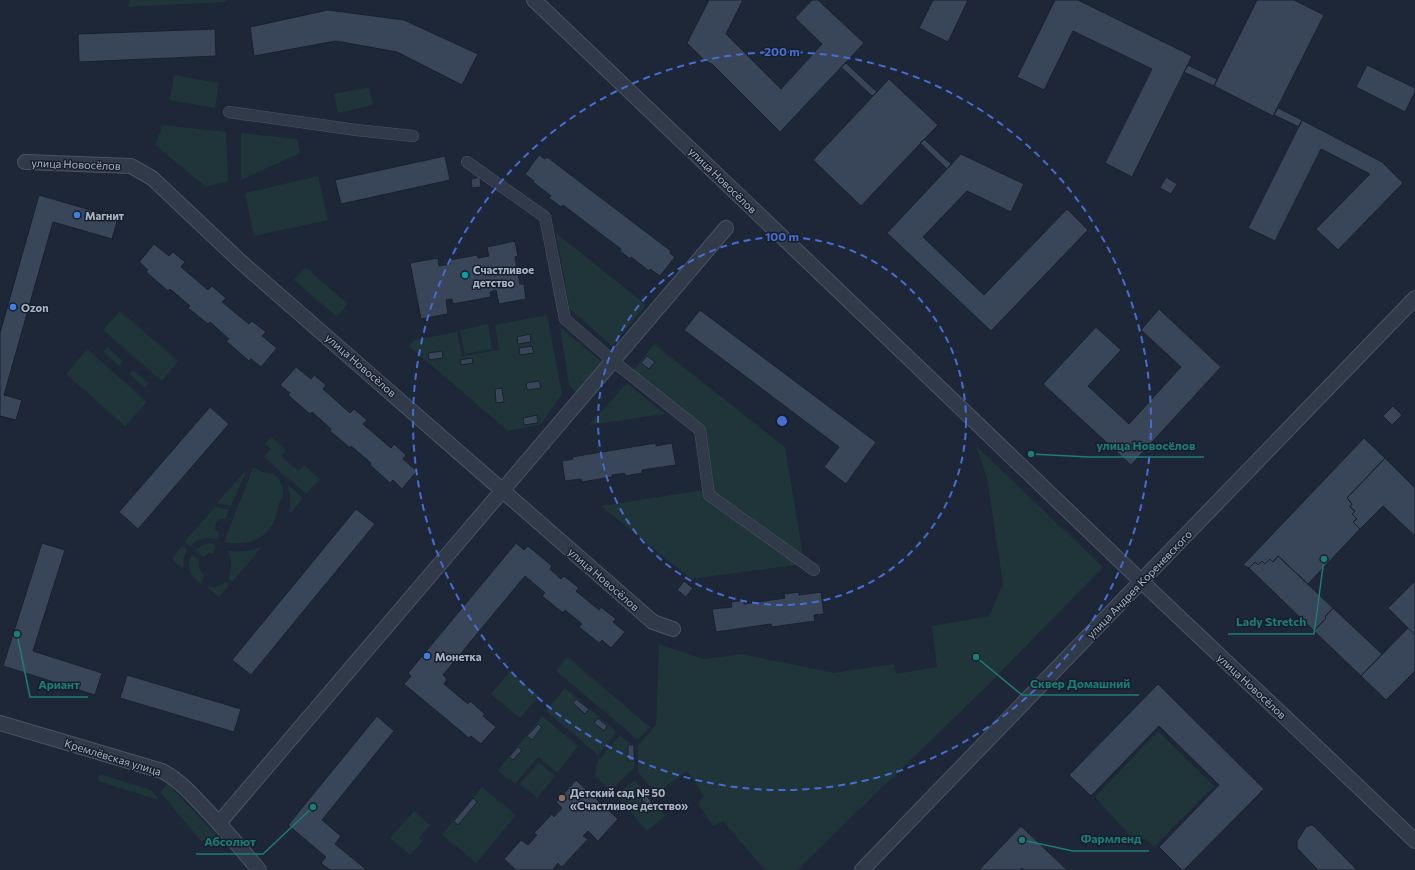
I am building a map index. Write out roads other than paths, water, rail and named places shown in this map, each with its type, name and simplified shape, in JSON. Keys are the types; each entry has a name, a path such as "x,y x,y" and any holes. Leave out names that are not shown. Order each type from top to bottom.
{"street":[{"name":"улица Новосёлов","path":"534,0 818,270 1141,582 1415,841"},
{"path":"229,112 356,130 413,136"},
{"name":"улица Новосёлов","path":"25,162 131,166 152,178 241,262 653,622 673,629"},
{"path":"467,162 545,217 564,319 613,361 700,430 709,495 814,570"},
{"path":"219,823 726,228"},
{"name":"улица Андрея Кореневского","path":"862,870 1415,298"},
{"name":"Кремлёвская улица","path":"0,723 162,771 178,781 219,823 259,870"}],"place":[{"name":"Магнит","path":"77,215"},
{"name":"Счастливое детство","path":"465,275"},
{"name":"Ozon","path":"13,307"},
{"name":"улица Новосёлов","path":"1031,454"},
{"name":"Lady Stretch","path":"1324,559"},
{"name":"Ариант","path":"17,634"},
{"name":"Монетка","path":"427,656"},
{"name":"Сквер Домашний","path":"976,657"},
{"name":"Детский сад № 50 «Счастливое детство»","path":"562,798"},
{"name":"Абсолют","path":"313,807"},
{"name":"Фармленд","path":"1022,840"}]}
